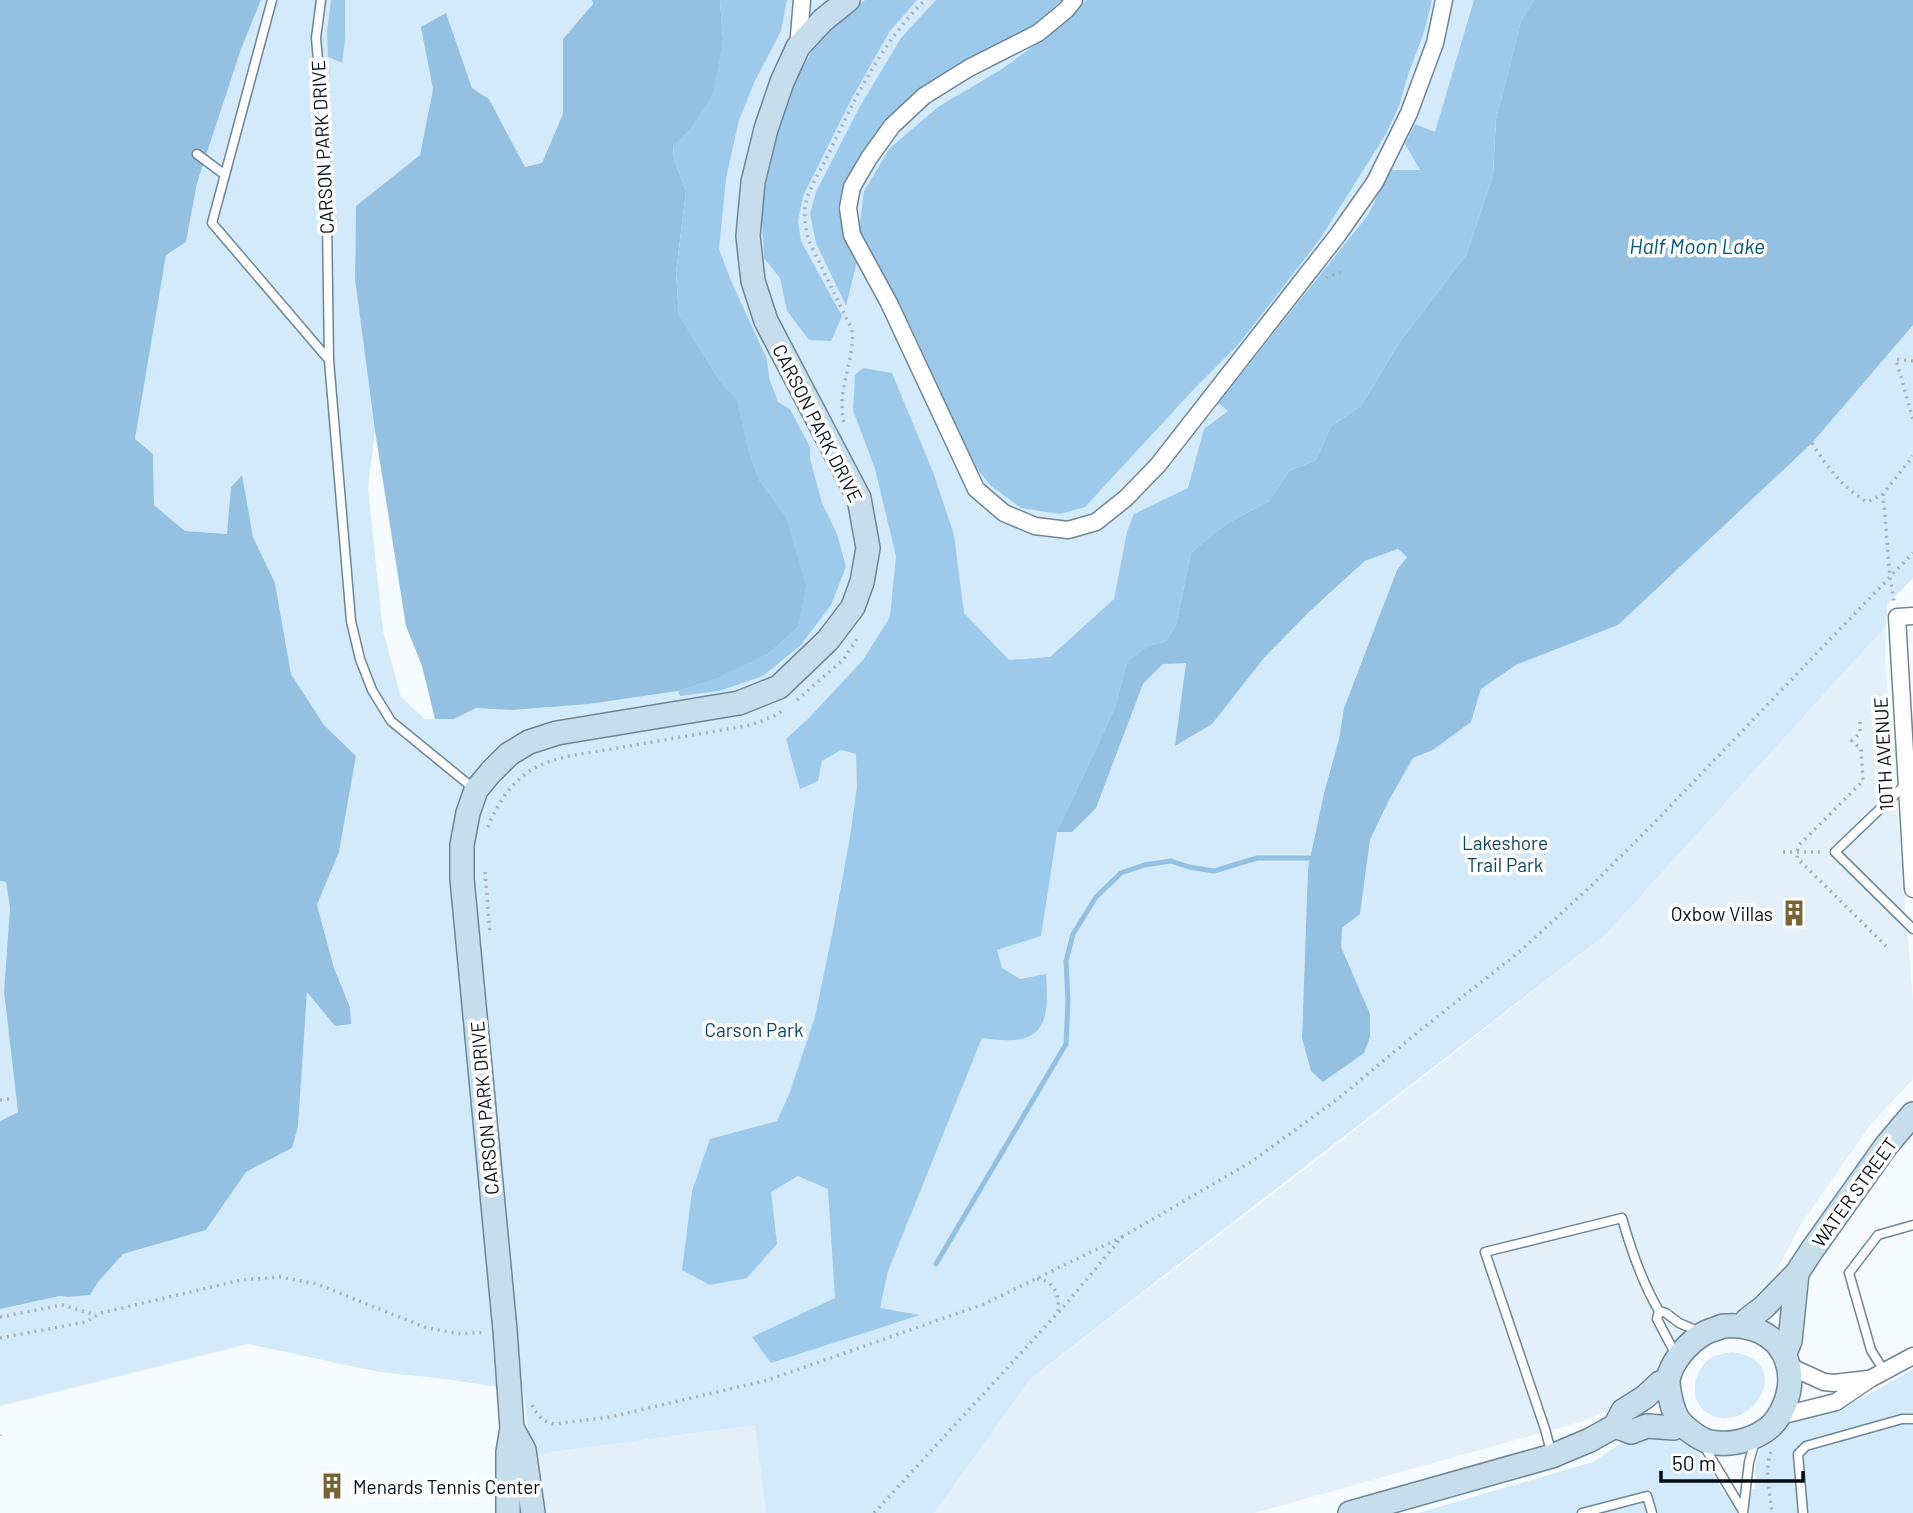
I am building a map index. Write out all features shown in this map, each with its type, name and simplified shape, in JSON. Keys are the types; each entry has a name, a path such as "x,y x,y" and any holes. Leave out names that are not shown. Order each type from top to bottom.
{"street":[{"path":"798,47 802,0"},
{"name":"CARSON PARK DRIVE","path":"508,1513 508,1452 512,1428 504,1316 462,879 462,845 468,813 476,790 491,772 509,754 529,742 573,729 739,703 779,687 828,640 853,607 862,582 867,548 859,498 766,321 753,281 748,236 753,182 766,129 782,82 798,47 823,20 848,0"},
{"path":"1074,0 1038,33 969,68 924,96 892,126 869,158 852,187 848,208 852,235 889,303 976,489 1004,513 1035,526 1068,530 1096,522 1126,498 1158,465 1337,236 1375,182 1409,113 1435,43 1444,0"},
{"name":"10TH AVENUE","path":"1905,616 1906,784 1913,889"},
{"name":"WATER STREET","path":"1743,1326 1797,1273 1879,1155 1913,1114"},
{"name":"WATER STREET","path":"1787,1359 1797,1273"},
{"path":"1877,1375 1834,1383 1824,1382 1787,1359 1775,1342 1761,1332 1743,1326 1723,1326 1704,1333 1689,1344 1678,1358 1668,1380 1672,1404 1681,1424 1707,1441 1722,1443 1752,1438 1780,1416 1836,1402 1877,1375 1913,1356"},
{"path":"1780,1416 1791,1385 1787,1359"},
{"path":"1350,1513 1552,1455 1590,1440 1615,1426 1623,1411 1668,1380"},
{"path":"1615,1426 1631,1432 1647,1426 1674,1428 1681,1424"},
{"name":"CARSON PARK DRIVE","path":"512,1428 524,1450 533,1513"}],"lane":[{"path":"272,0 212,223 329,360"},
{"name":"CARSON PARK DRIVE","path":"321,0 316,38 326,148 329,360 351,621 360,659 372,690 391,721 476,790"},
{"path":"197,154 225,175"},
{"path":"1906,784 1835,852 1913,929"},
{"path":"1552,1455 1485,1252 1622,1218 1629,1244 1649,1294 1659,1311 1657,1320 1678,1358"},
{"path":"1877,1375 1849,1273 1878,1235 1913,1225"},
{"path":"1659,1311 1704,1333"},
{"path":"1803,1513 1798,1454 1806,1446 1902,1419 1913,1419"},
{"path":"1743,1512 1749,1462 1754,1445 1752,1438"},
{"path":"1707,1441 1707,1451 1743,1512"},
{"path":"1582,1513 1647,1496 1652,1513"}],"path":[{"path":"1913,361 1896,359 1913,420"},
{"path":"1812,443 1849,491 1867,502 1883,494 1913,456"},
{"path":"1883,494 1890,577 1905,616"},
{"path":"531,1403 540,1416 554,1424 610,1417 768,1380 984,1304 1122,1237 1260,1156 1335,1101 1518,953 1590,887 1913,553"},
{"path":"1783,852 1822,852"},
{"path":"0,1100 9,1099"},
{"path":"874,1513 1058,1313 1122,1237"},
{"path":"0,1338 86,1322 101,1313 241,1280 280,1276 317,1284 428,1328 461,1334 491,1332"},
{"path":"1035,1279 1044,1279 1050,1283 1059,1301 1058,1313"},
{"path":"0,1317 62,1305 98,1315"},
{"path":"1772,1450 1768,1461 1772,1513"}],"shaded area":[{"path":"331,0 345,0 342,63 328,57 327,31"},
{"path":"720,0 787,0 781,31 754,83 739,120 726,178 719,249 767,359 769,378 778,402 790,409 810,447 810,459 822,503 837,534 846,567 831,605 801,645 763,676 719,691 680,696 678,691 721,677 768,654 798,627 785,515 759,480 737,402 719,380 679,315 676,273 686,191 674,159 673,144 689,131 723,39"},
{"path":"865,0 917,0 890,31 852,98 803,196 798,221 801,241 842,316 831,341 809,340 787,311 780,278 764,258 761,204 786,101 796,80 818,40"},
{"path":"936,0 1062,0 1018,37 953,69 888,117 843,186 838,209 857,261 846,306 816,243 810,214 816,192 859,108 901,38"},
{"path":"1086,0 1432,0 1399,106 1386,134 1320,239 1238,345 1085,507 1060,514 1021,508 991,486 971,461 910,325 859,231 864,191 890,148 938,107 1002,69 1062,25"},
{"path":"1474,0 1534,0 1521,21 1496,119 1493,175 1466,255 1399,343 1361,406 1331,426 1316,460 1289,471 1269,501 1226,524 1191,553 1176,625 1166,641 1148,646 1127,662 1115,708 1057,832 1041,936 997,950 1002,968 1020,979 1046,974 1047,1004 1043,1022 1038,1030 1021,1039 982,1038 888,1271 880,1308 920,1315 771,1363 752,1337 835,1298 828,1189 798,1176 771,1192 777,1244 747,1278 710,1285 682,1270 692,1191 710,1139 777,1121 790,1092 815,1017 834,925 857,787 856,754 841,750 822,761 818,781 800,789 786,739 863,660 890,617 896,556 875,469 853,410 855,375 863,368 892,373 933,472 954,535 964,613 1009,660 1050,657 1114,599 1127,532 1134,514 1188,488 1204,429 1228,411 1218,403 1368,215 1390,170 1420,170 1405,144 1415,124 1435,132"},
{"path":"1886,626 1885,660 1913,1000 1913,1079 1871,1124 1799,1227 1766,1292 1745,1310 1709,1318 1686,1337 1667,1365 1621,1406 1580,1422 1255,1513 934,1513 1030,1379 1295,1177 1606,934"},
{"path":"756,1425 766,1513 540,1513 531,1455"}],"green space":[{"name":"Carson Park","path":"261,0 592,0 593,4 563,39 563,114 542,164 525,167 489,99 472,88 446,14 422,27 433,89 420,155 356,206 355,279 375,431 368,488 383,631 401,697 425,719 454,719 476,708 512,710 589,704 678,691 679,315 723,39 720,0 1534,0 1148,646 1096,808 1143,684 1163,664 1186,662 1176,746 1212,723 1264,658 1309,612 1366,561 1398,549 1408,557 1397,570 1344,708 1339,739 1324,793 1308,868 1302,1038 1369,1014 1340,947 1342,928 1360,914 1370,840 1413,758 1433,750 1471,722 1481,689 1516,665 1618,625 1913,316 1913,578 1887,605 1886,626 1606,934 1030,1379 934,1513 766,1513 755,1425 531,1455 523,1391 379,1372 248,1344 0,1406 0,1309 60,1296 90,1295 123,1254 206,1230 246,1172 292,1148 298,1127 307,991 350,1006 334,968 317,905 339,852 356,756 324,725 291,674 275,583 253,537 242,476 231,487 228,534 185,531 154,505 153,454 135,439 166,254 186,242 197,183 241,49"},
{"path":"0,881 6,882 10,908 4,992 18,1112 0,1121"},
{"path":"1733,1352 1753,1359 1763,1370 1765,1383 1760,1397 1750,1409 1737,1416 1721,1418 1706,1412 1700,1406 1696,1399 1695,1384 1706,1362 1714,1356"},
{"path":"1913,1369 1913,1513 1418,1513 1593,1462 1621,1443 1648,1435 1665,1435 1684,1441 1704,1458 1725,1495 1755,1489 1757,1457 1772,1434 1784,1426 1851,1403"}],"water":[{"path":"0,0 261,0 241,49 197,183 186,242 166,255 135,439 153,454 154,505 185,531 227,534 231,487 242,475 253,537 275,583 291,674 324,725 356,756 339,852 317,905 334,968 350,1007 351,1024 335,1026 307,992 298,1127 292,1148 246,1172 206,1230 123,1254 90,1295 60,1296 0,1309 0,1121 18,1112 4,992 10,908 6,882 0,881"},
{"path":"592,0 720,0 723,39 713,94 689,131 673,145 674,159 686,191 676,273 679,315 719,380 737,401 759,480 785,515 806,585 798,627 768,654 721,677 678,691 589,704 512,710 476,708 454,719 435,719 422,666 406,626 375,431 355,279 356,206 420,155 433,89 421,27 446,13 472,88 489,99 525,167 542,163 563,114 563,39 593,4"},
{"name":"Half Moon Lake","path":"1534,0 1913,0 1913,325 1812,443 1618,625 1516,665 1481,689 1471,722 1433,750 1413,758 1370,840 1360,914 1342,928 1341,947 1370,1014 1370,1037 1364,1053 1323,1082 1311,1071 1302,1038 1308,868 1344,708 1397,570 1407,557 1398,549 1365,561 1264,658 1212,724 1175,746 1186,663 1163,664 1143,684 1096,808 1072,832 1057,832 1115,708 1127,662 1148,646 1166,641 1176,625 1191,553 1226,524 1269,501 1289,471 1316,460 1331,426 1361,406 1399,343 1466,255 1493,175 1496,119 1521,21"}],"waterway":[{"path":"936,1264 1066,1044 1066,961 1073,934 1096,897 1121,873 1144,865 1171,861 1214,871 1257,858 1310,858"}],"place":[{"name":"Oxbow Villas","path":"1794,913"},
{"name":"Menards Tennis Center","path":"332,1486"}],"park label":[{"name":"Lakeshore Trail Park","path":"1505,853"}]}
